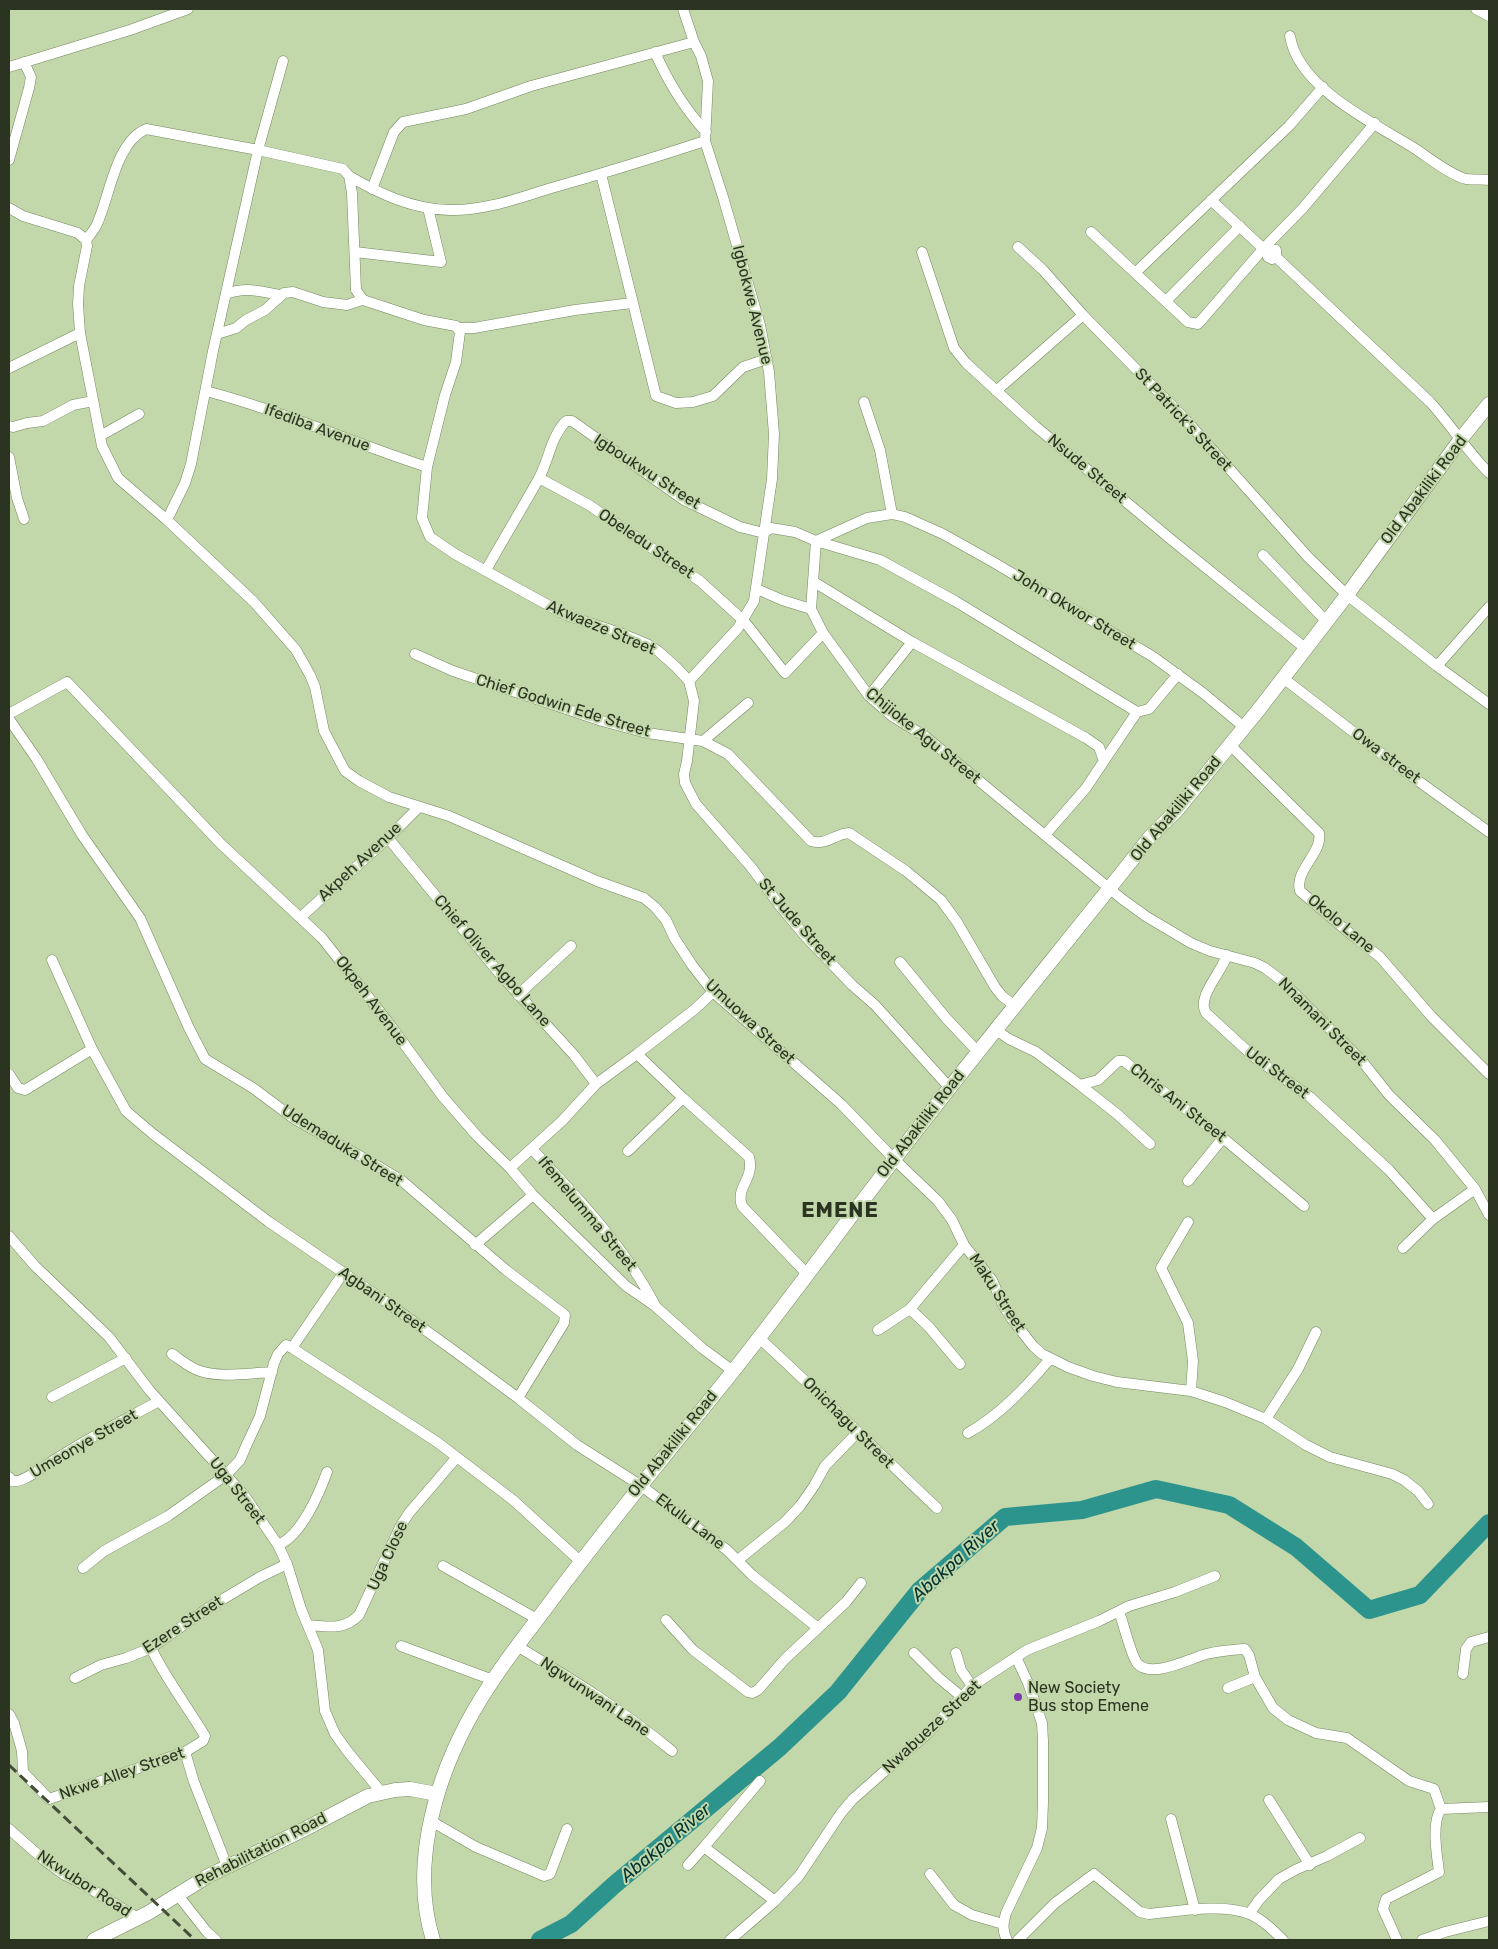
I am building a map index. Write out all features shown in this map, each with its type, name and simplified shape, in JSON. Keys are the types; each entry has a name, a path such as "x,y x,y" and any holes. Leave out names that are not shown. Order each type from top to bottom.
{"main road":[{"name":"Old Abakiliki Road","path":"433,1940 425,1910 424,1894 425,1867 431,1821 437,1794 449,1762 467,1725 493,1680 580,1561 733,1371 949,1087 1150,837 1177,810 1283,678 1347,595 1460,440 1489,404"},
{"name":"Rehabilitation Road","path":"94,1940 138,1918 227,1866 303,1830 358,1800 382,1793 410,1789 437,1794"}],"street":[{"path":"9,67 130,30 188,9"},
{"path":"682,9 701,56 708,81 705,137"},
{"path":"1476,9 1489,15"},
{"path":"1290,36 1296,55 1307,71 1356,114 1465,178 1489,180"},
{"path":"372,190 394,132 403,122 466,109 531,86 694,42"},
{"path":"655,52 665,76 705,137"},
{"path":"167,520 182,490 191,464 217,334 258,150 283,61"},
{"path":"9,160 31,77 24,62"},
{"path":"1135,273 1289,126 1323,87"},
{"path":"1091,232 1188,322 1198,324 1269,253 1303,208 1374,123"},
{"path":"9,208 23,216 78,233 86,240 97,225 120,161 130,142 138,133 146,129 337,167 343,169 349,176 372,190 412,206 446,210 472,210 601,174 705,137"},
{"name":"Igbokwe Avenue","path":"689,681 715,655 744,620 754,601 772,479 774,434 767,359 749,288 705,137"},
{"path":"601,174 656,396 676,403 693,402 714,396 743,367 767,359"},
{"path":"349,176 352,193 356,290 362,300"},
{"path":"1211,200 1430,402 1489,473"},
{"path":"355,252 441,262 428,208"},
{"path":"1166,301 1240,226"},
{"name":"Umuowa Street","path":"86,240 87,246 79,292 80,333 100,436 105,452 118,478 167,520 254,602 296,650 315,687 324,731 345,771 389,797 449,816 597,881 644,898 666,920 684,952 713,992 841,1104 894,1159"},
{"name":"St Patrick's Street","path":"1018,247 1043,270 1083,315 1185,419 1308,558 1347,595 1437,666 1489,704"},
{"name":"Nsude Street","path":"922,252 954,348 966,363 1035,426 1305,648"},
{"path":"226,294 238,289 252,289 281,295 293,292 323,302 347,305 362,300 405,314 459,328 474,328 575,310 632,304"},
{"path":"217,334 236,328 264,310 281,295"},
{"path":"996,390 1083,315"},
{"path":"427,467 445,395 456,362 459,328"},
{"path":"9,368 80,333"},
{"name":"Ifediba Avenue","path":"206,392 266,408 358,444 427,467"},
{"path":"9,426 13,427 43,421 73,405 93,401"},
{"path":"864,402 880,450 892,514"},
{"path":"100,436 140,414"},
{"name":"Igboukwu Street","path":"539,478 561,427 566,421 572,421 684,500 740,527 764,533 770,528 794,532 816,541"},
{"path":"9,457 17,498 24,519"},
{"name":"Akwaeze Street","path":"427,467 422,518 430,537 455,554 566,615 647,644 658,651 689,681"},
{"path":"486,570 539,478"},
{"name":"Obeledu Street","path":"539,478 588,505 700,581 744,620 784,673 823,633"},
{"name":"John Okwor Street","path":"816,541 867,518 892,514 905,517 943,534 985,557 1131,643 1178,674 1244,727"},
{"path":"757,588 782,600 811,609 816,541 880,560 955,601 1138,712"},
{"path":"1262,555 1326,621"},
{"path":"814,582 912,642 1086,738 1099,747 1104,760"},
{"path":"1437,666 1489,607"},
{"name":"Chijioke Agu Street","path":"811,609 823,633 869,696 892,716 926,737 1110,888"},
{"path":"869,696 912,642"},
{"name":"Chief Godwin Ede Street","path":"415,654 453,672 621,727 647,733 703,741 728,754 811,841 820,844 849,833 927,886 942,900 995,987 1002,996 1015,1006"},
{"path":"1045,835 1086,788 1138,712 1149,708 1178,674"},
{"name":"Owa street","path":"1283,678 1399,768 1489,832"},
{"path":"689,681 694,701 690,739"},
{"name":"Okpeh Avenue","path":"9,714 67,682 221,844 302,917 340,960 444,1097 478,1137 510,1168"},
{"path":"703,741 748,704"},
{"name":"Udemaduka Street","path":"9,719 36,758 82,835 140,918 188,1028 205,1059 253,1088 296,1120 370,1160 401,1180 475,1245 565,1315 564,1323 518,1398"},
{"name":"St Jude Street","path":"690,739 684,774 685,784 696,804 806,936 852,985 876,1005 949,1087"},
{"name":"Okolo Lane","path":"1230,744 1319,833 1320,837 1299,882 1300,891 1380,957 1431,1016 1489,1074"},
{"name":"Akpeh Avenue","path":"302,917 419,807"},
{"name":"Chief Oliver Agbo Lane","path":"388,838 518,994 574,1055 596,1084"},
{"name":"Nnamani Street","path":"1110,888 1135,909 1175,935 1198,947 1260,966 1282,981 1362,1062 1389,1095 1435,1140 1474,1188 1489,1215"},
{"path":"518,994 571,946"},
{"name":"Udi Street","path":"1227,955 1220,972 1204,996 1203,1004 1206,1013 1254,1057 1310,1097 1396,1177 1434,1219"},
{"path":"9,1074 18,1088 25,1090 92,1049 52,960"},
{"path":"900,962 946,1018 978,1052"},
{"path":"713,992 696,1008 596,1084 562,1121 510,1168 533,1195 626,1286 655,1306 702,1348 733,1371"},
{"path":"996,1030 1009,1039 1036,1052 1117,1114 1150,1144"},
{"name":"Agbani Street","path":"92,1049 126,1111 268,1222 344,1272 518,1398 577,1445 640,1485"},
{"path":"637,1054 749,1157 751,1169 740,1195 742,1206 807,1274"},
{"name":"Chris Ani Street","path":"1080,1085 1098,1080 1118,1062 1124,1061 1223,1138 1304,1206"},
{"path":"628,1151 683,1098"},
{"path":"1188,1181 1223,1138"},
{"name":"Ifemelumma Street","path":"532,1149 603,1228 640,1278 655,1306"},
{"name":"Maku Street","path":"894,1159 938,1201 952,1220 964,1245 992,1280 1003,1305 1012,1319 1033,1346 1050,1359 1084,1373 1117,1382 1191,1391 1225,1402 1266,1419 1330,1458 1392,1474 1404,1480 1418,1491 1428,1504"},
{"path":"1403,1248 1434,1219 1474,1188"},
{"path":"475,1245 533,1195"},
{"path":"1188,1222 1161,1268 1188,1324 1193,1361 1191,1391"},
{"name":"Uga Street","path":"9,1236 36,1266 109,1337 159,1401 244,1495 278,1546 287,1564 301,1609 318,1650 325,1711 335,1734 382,1793"},
{"path":"878,1330 910,1309 964,1245"},
{"path":"292,1348 344,1272"},
{"path":"910,1309 929,1327 960,1364"},
{"path":"1266,1419 1304,1359 1316,1332"},
{"name":"Onichagu Street","path":"758,1338 834,1407 857,1433 937,1508"},
{"path":"83,1568 104,1551 168,1516 226,1475 240,1460 260,1416 278,1354 286,1345 437,1442 513,1500 580,1561"},
{"path":"172,1354 197,1370 206,1373 272,1372"},
{"path":"52,1398 126,1358"},
{"path":"968,1433 1015,1397 1050,1359"},
{"name":"Umeonye Street","path":"9,1477 12,1481 18,1481 34,1474 69,1449 159,1401"},
{"name":"Ekulu Lane","path":"738,1560 785,1522 800,1506 825,1466 857,1433"},
{"name":"Uga Close","path":"309,1625 340,1627 352,1623 359,1615 400,1527 418,1501 457,1458"},
{"path":"278,1546 286,1543 298,1528 320,1490 327,1472"},
{"name":"Ekulu Lane","path":"640,1485 727,1550 752,1575 818,1628"},
{"name":"Ezere Street","path":"75,1678 101,1665 151,1648 208,1608 260,1577 287,1564"},
{"path":"443,1566 537,1619"},
{"name":"Nwabueze Street","path":"730,1940 775,1901 798,1876 836,1820 853,1799 928,1734 972,1686 1016,1657 1040,1644 1119,1612 1129,1606 1175,1592 1215,1576"},
{"path":"666,1620 694,1650 748,1692 752,1693 758,1690 785,1659 846,1602 861,1583"},
{"path":"1119,1612 1134,1658 1142,1667 1153,1670 1204,1655 1245,1650 1249,1655 1255,1677 1272,1708 1288,1720 1316,1733 1347,1738 1409,1781 1434,1789 1441,1809"},
{"path":"1464,1674 1466,1649 1471,1642 1489,1638"},
{"path":"401,1646 493,1680"},
{"name":"Ngwunwani Lane","path":"517,1646 604,1700 644,1728 672,1751"},
{"name":"Nkwe Alley Street","path":"9,1714 14,1722 22,1752 23,1772 49,1799 185,1752 203,1742 204,1736 187,1706 161,1668 151,1648"},
{"path":"914,1653 946,1686 962,1697"},
{"path":"956,1653 961,1670 972,1686"},
{"path":"1007,1940 1003,1931 1003,1924 1006,1913 1037,1848 1042,1828 1043,1802 1044,1741 1042,1722 1016,1657"},
{"path":"1228,1688 1255,1677"},
{"path":"185,1752 194,1782 227,1866"},
{"path":"688,1866 760,1781"},
{"path":"1269,1800 1310,1865"},
{"path":"1441,1809 1489,1807"},
{"path":"1397,1940 1384,1914 1384,1903 1386,1900 1439,1872 1436,1833 1438,1813 1441,1809"},
{"path":"1171,1819 1195,1910"},
{"path":"431,1821 476,1846 544,1876 550,1874 567,1829"},
{"name":"Nkwubor Road","path":"10,1831 63,1874 82,1883 138,1918"},
{"path":"1249,1914 1259,1900 1279,1879 1295,1870 1310,1865 1360,1838"},
{"path":"704,1847 775,1901"},
{"path":"930,1874 954,1905 972,1915 1003,1924"},
{"path":"1018,1940 1055,1903 1094,1874 1140,1912 1149,1914 1195,1910 1227,1910 1249,1914 1265,1923 1284,1940"},
{"path":"177,1894 207,1932 216,1940"},
{"path":"1422,1940 1444,1932 1489,1921"}],"waterway":[{"name":"Abakpa River","path":"540,1940 571,1924 614,1885 780,1747 838,1692 920,1590 1005,1517 1082,1510 1156,1489 1229,1505 1296,1547 1369,1610 1420,1595 1489,1523"}],"railway":[{"path":"9,1765 195,1940"}],"place":[{"name":"New Society Bus stop Emene","path":"1018,1697"}],"district":[{"name":"EMENE","path":"840,1211"}]}
